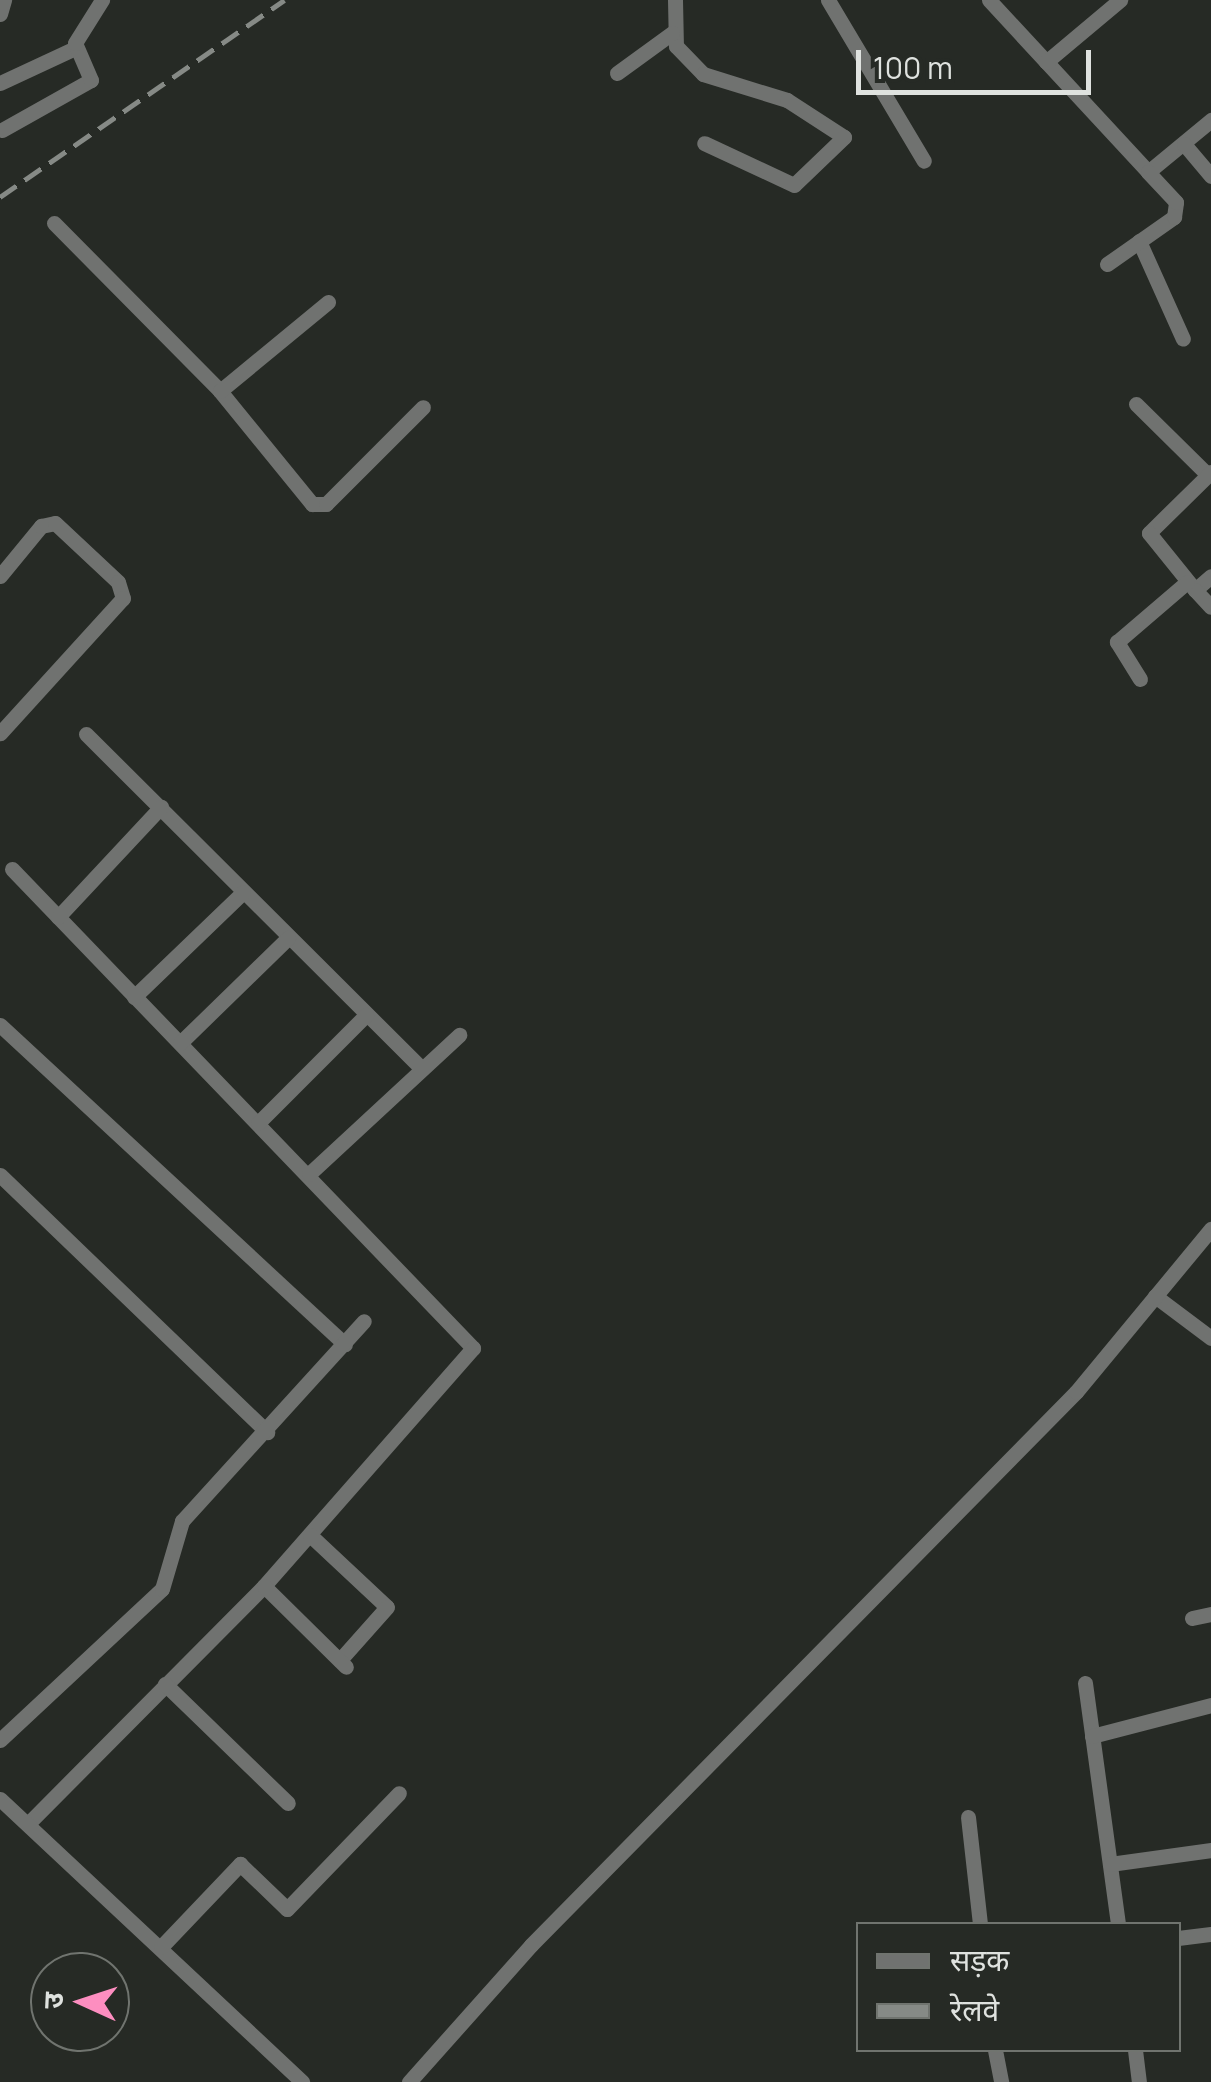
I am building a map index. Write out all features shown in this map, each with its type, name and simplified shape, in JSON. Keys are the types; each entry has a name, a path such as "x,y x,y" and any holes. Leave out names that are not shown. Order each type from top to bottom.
{"street":[{"path":"0,14 4,0"},
{"path":"0,83 75,48 102,0"},
{"path":"675,0 672,33 704,74 787,100 844,136 801,185 704,144"},
{"path":"828,0 924,161"},
{"path":"989,0 1177,208 1107,264"},
{"path":"1046,62 1120,0"},
{"path":"617,73 672,33"},
{"path":"2,130 91,80 75,48"},
{"path":"1148,172 1211,120"},
{"path":"1184,144 1211,176"},
{"path":"54,223 220,391 321,507 423,407"},
{"path":"1140,241 1183,339"},
{"path":"220,391 328,302"},
{"path":"1136,404 1210,473 1149,533 1211,608"},
{"path":"0,733 123,598 118,582 55,523 41,526 2,571"},
{"path":"1140,679 1117,642 1191,586 1211,576"},
{"path":"86,734 422,1069"},
{"path":"58,917 161,806"},
{"path":"12,869 473,1348 264,1586 28,1824"},
{"path":"134,997 243,892"},
{"path":"180,1043 288,938"},
{"path":"258,1123 366,1015"},
{"path":"0,1026 345,1344"},
{"path":"309,1174 459,1035"},
{"path":"0,1176 267,1432"},
{"path":"409,2082 531,1945 1076,1392 1211,1230"},
{"path":"1155,1296 1211,1338"},
{"path":"0,1740 162,1589 176,1529 364,1321"},
{"path":"264,1586 343,1664 387,1607 310,1535"},
{"path":"1192,1618 1211,1614"},
{"path":"1085,1683 1118,1922"},
{"path":"164,1684 288,1803"},
{"path":"1092,1736 1211,1705"},
{"path":"161,1946 240,1864 287,1908 399,1793"},
{"path":"0,1799 302,2082"},
{"path":"968,1817 980,1922"},
{"path":"1110,1864 1210,1850"},
{"path":"1181,1938 1211,1934"},
{"path":"993,2052 1000,2082"},
{"path":"1135,2052 1139,2082"}],"railway":[{"path":"0,197 284,0"}]}
